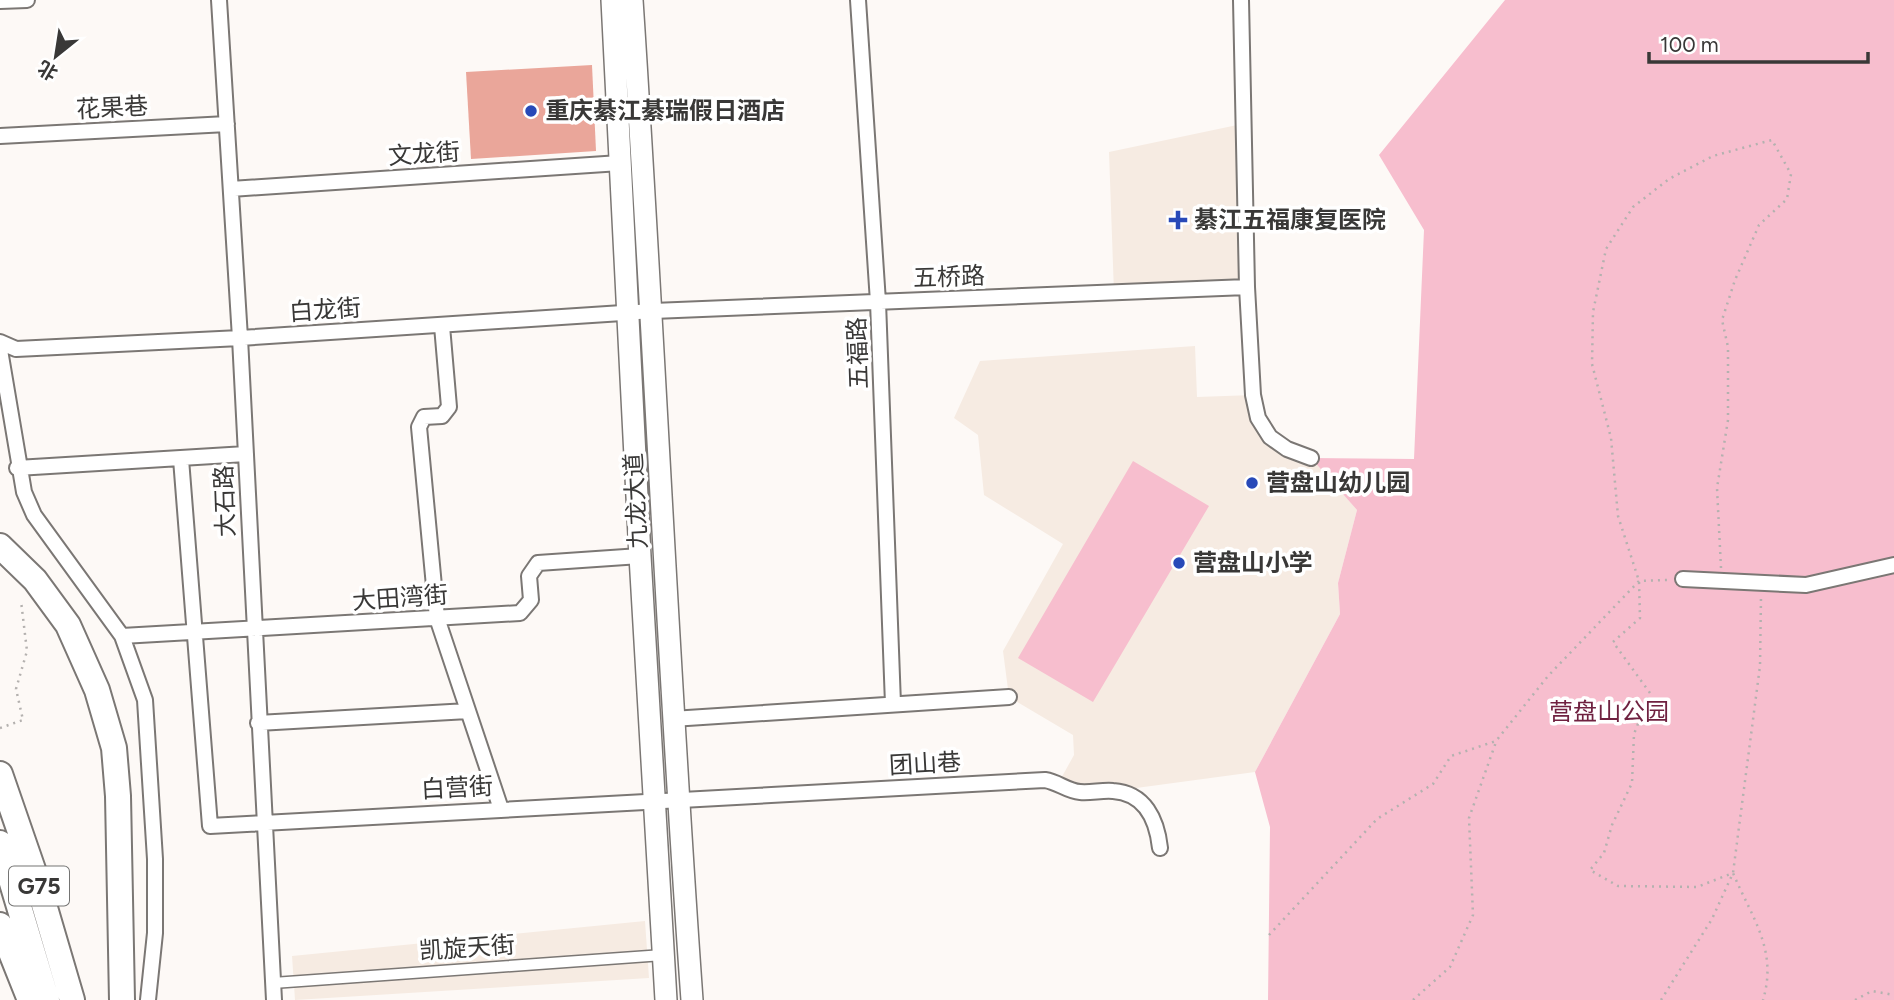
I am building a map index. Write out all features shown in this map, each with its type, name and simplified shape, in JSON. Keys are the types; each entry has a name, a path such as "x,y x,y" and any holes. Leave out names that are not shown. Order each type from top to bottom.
{"highway":[{"path":"0,546 35,580 68,625 97,690 114,748 118,796 122,1000"},
{"name":"G75","path":"0,774 38,884 72,1000"},
{"name":"G75","path":"0,843 47,1000"},
{"path":"0,925 30,1000"}],"main road":[{"name":"九龙大道","path":"612,0 653,802 666,1000"},
{"name":"九龙大道","path":"632,0 653,311 672,719 692,1000"}],"street":[{"path":"0,1 27,0"},
{"name":"大石路","path":"219,0 240,338 274,1000"},
{"name":"五福路","path":"858,0 878,302 893,704"},
{"path":"1241,0 1247,287 1253,395 1258,418 1270,437 1287,449 1311,458"},
{"name":"花果巷","path":"0,136 227,124"},
{"name":"文龙街","path":"231,189 620,163"},
{"name":"五桥路","path":"653,311 1247,287"},
{"name":"白龙街","path":"0,342 16,349 442,326 653,311"},
{"path":"442,326 449,407 442,416 424,417 419,427 437,618 501,808"},
{"path":"0,350 24,492 34,515 122,636 145,700 155,859 155,933 148,1000"},
{"path":"18,468 246,454"},
{"path":"181,458 194,633"},
{"name":"大田湾街","path":"122,636 253,631 520,613 531,600 529,576 538,563 640,556"},
{"path":"1683,579 1806,585 1894,565"},
{"name":"白营街","path":"194,633 210,826 501,808 653,802"},
{"path":"672,719 1009,697"},
{"path":"258,723 468,711"},
{"name":"团山巷","path":"653,802 1059,782 1077,792 1114,791 1139,800 1155,820 1160,848"},
{"name":"凯旋天街","path":"274,983 663,955"}],"path":[{"path":"1723,581 1717,488 1728,421 1728,347 1722,320 1735,280 1759,225 1787,199 1791,174 1772,140 1713,156 1669,180 1633,207 1606,249 1592,312 1592,364 1611,438 1618,516 1639,581 1640,618 1613,642 1650,693 1634,734 1632,783 1612,825 1604,853 1590,870 1618,886 1697,887 1733,873"},
{"path":"1413,1000 1450,967 1473,915 1469,880 1469,818 1496,741 1548,676 1639,581 1683,579"},
{"path":"1661,1000 1712,919 1733,873 1760,666 1762,583"},
{"path":"0,728 23,720 16,689 27,651 21,601"},
{"path":"1269,935 1377,819 1433,785 1451,757 1496,741"},
{"path":"1733,873 1767,947 1770,978 1763,1000"},
{"path":"1855,1000 1872,990 1894,995"}],"shaded area":[{"name":"綦江五福康复医院","path":"1242,124 1247,287 1114,293 1109,152"},
{"name":"营盘山小学","path":"1195,346 1197,397 1253,395 1270,437 1311,458 1357,510 1338,583 1340,614 1255,772 1114,791 1059,782 1074,755 1073,735 1009,697 1003,651 1063,544 984,495 978,435 954,418 980,361"},
{"path":"645,921 649,978 295,1000 292,956"}],"green space":[{"name":"营盘山公园","path":"1505,0 1894,0 1894,1000 1268,1000 1270,827 1255,772 1340,614 1338,583 1357,510 1311,458 1414,459 1424,230 1379,155"},
{"path":"1133,461 1209,506 1093,702 1018,658"}],"building":[{"name":"重庆綦江綦瑞假日酒店","path":"592,65 596,151 471,159 466,72"}],"place":[{"name":"重庆綦江綦瑞假日酒店","path":"531,111"},
{"name":"綦江五福康复医院","path":"1178,220"},
{"name":"营盘山幼儿园","path":"1252,483"},
{"name":"营盘山小学","path":"1179,563"}]}
